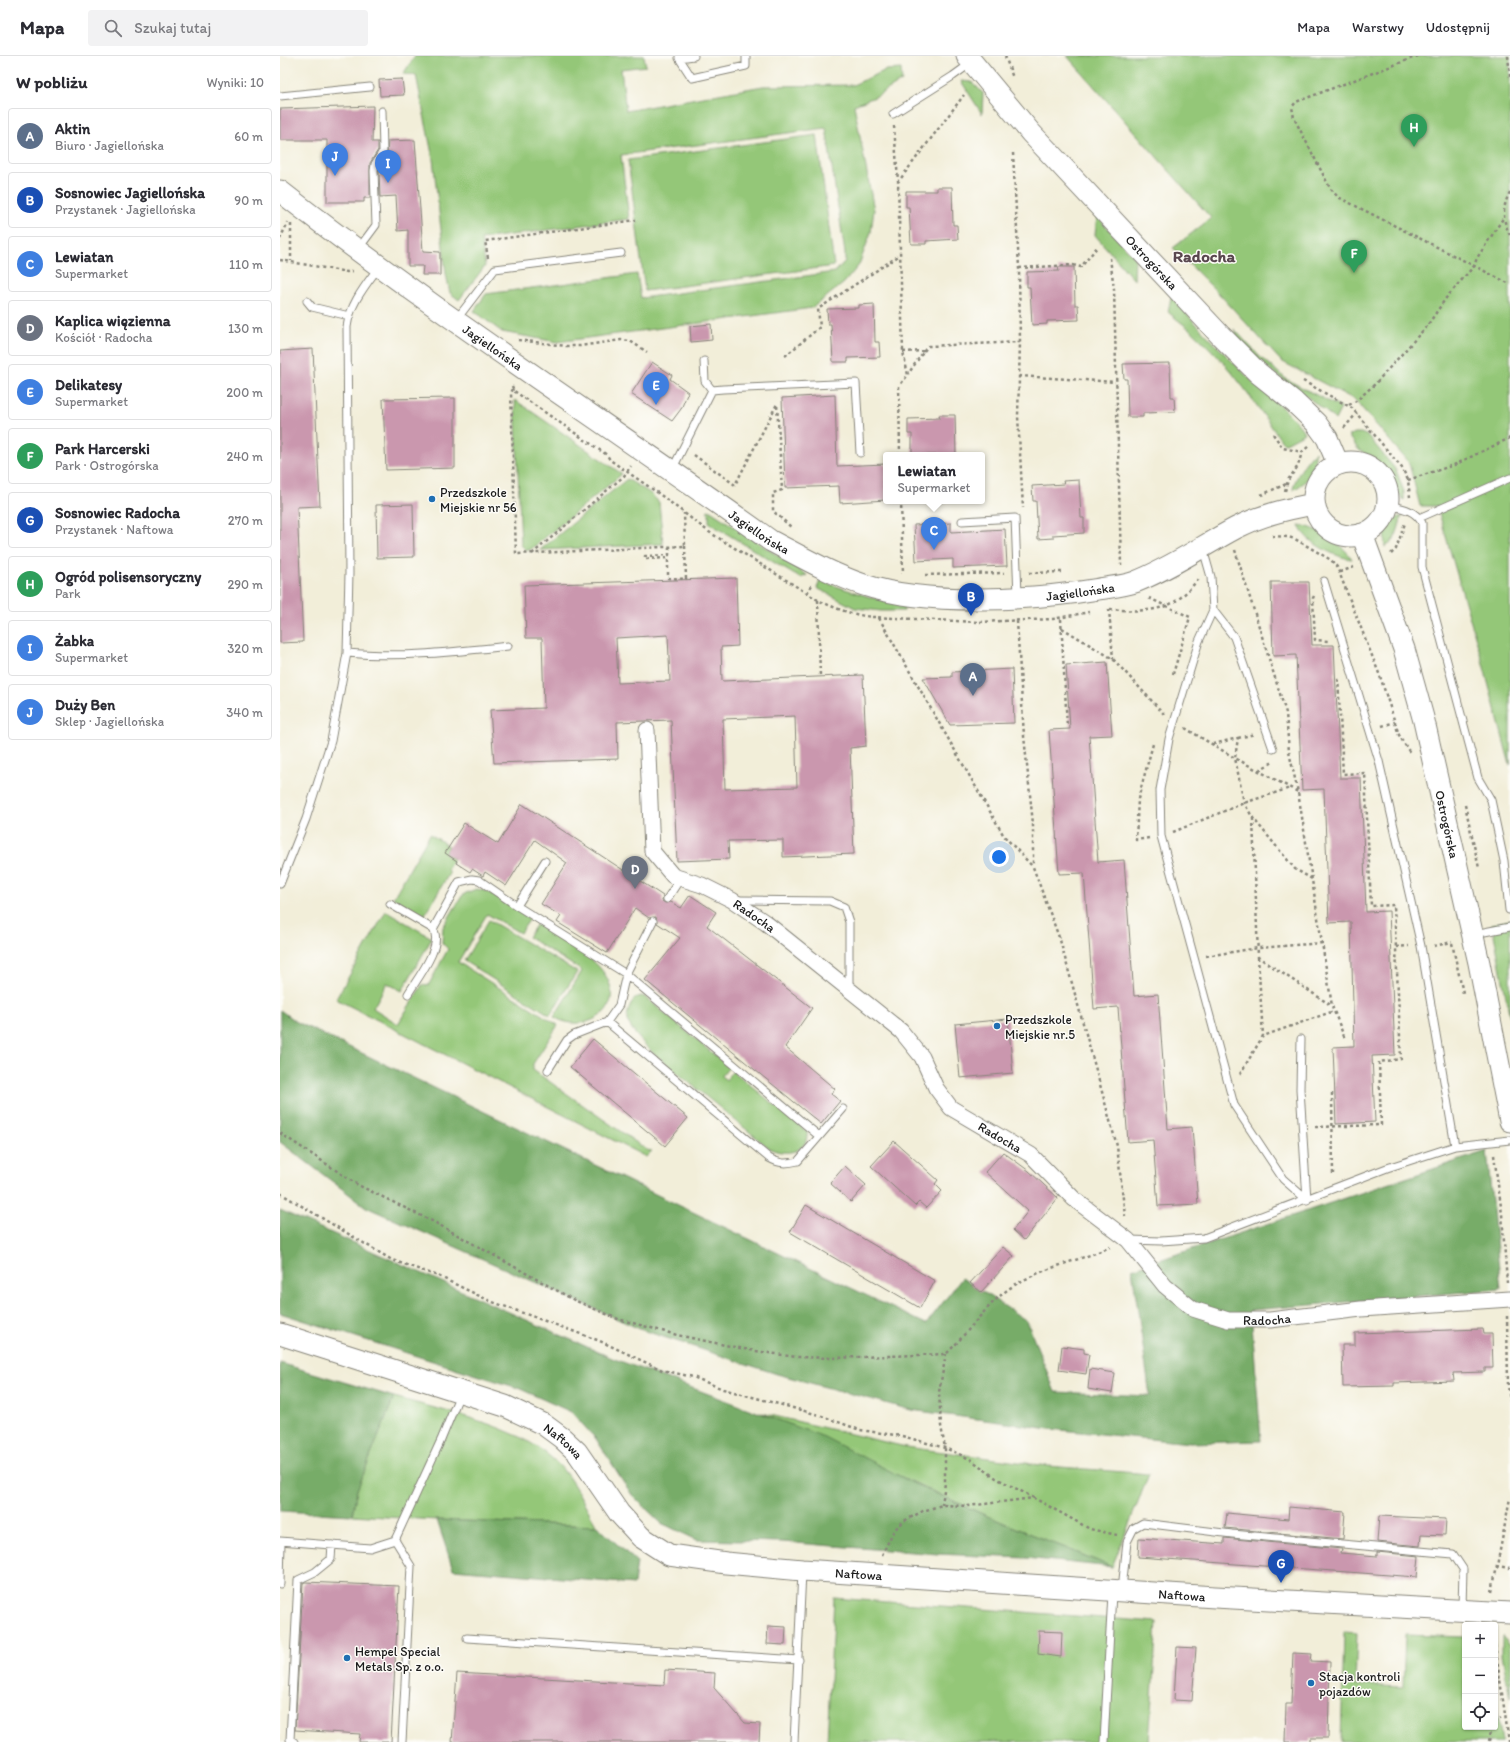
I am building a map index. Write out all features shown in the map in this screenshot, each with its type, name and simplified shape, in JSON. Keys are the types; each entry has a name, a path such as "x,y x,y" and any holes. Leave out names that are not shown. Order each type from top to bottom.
{"street":[{"name":"Ostrogórska","path":"969,59 1031,132 1221,336 1258,373 1294,402 1327,438 1338,464"},
{"name":"Jagiellońska","path":"280,191 358,260 379,266 672,470 771,541 820,567 865,586 901,594 976,598 1064,595 1134,583 1205,555 1237,528 1262,517 1314,504"},
{"path":"1349,462 1370,468 1378,475 1384,484 1387,495 1387,505 1379,523 1362,534 1350,536 1337,534 1326,526 1318,517 1314,504 1314,492 1319,480 1327,471 1338,464 1349,462"},
{"name":"Ostrogórska","path":"1362,534 1415,684 1435,764 1472,934 1510,1121"},
{"name":"Radocha","path":"647,730 652,851 673,876 702,885 732,900 766,923 849,988 900,1031 922,1057 936,1088 951,1108 1031,1155 1074,1199 1128,1240 1165,1286 1193,1309 1228,1320 1270,1320 1361,1309 1510,1299"},
{"name":"Naftowa","path":"280,1334 331,1352 505,1406 543,1424 562,1438 577,1452 619,1514 641,1537 669,1555 726,1563 802,1570 1117,1591 1501,1613"}],"lane":[{"path":"694,56 679,57 692,78 746,66 746,56"},
{"path":"893,114 953,76 969,59"},
{"path":"280,96 370,87"},
{"path":"358,260 376,225 374,171 375,164 384,151 382,111"},
{"path":"456,320 495,269 621,253"},
{"path":"280,884 306,819 331,741 347,653 348,316 355,302 379,266"},
{"path":"307,301 312,307 326,312 348,316"},
{"path":"704,361 705,381 712,390"},
{"path":"712,390 856,383 860,453"},
{"path":"672,470 712,390"},
{"path":"1419,518 1510,478"},
{"path":"1387,505 1410,510 1422,523 1422,567 1478,778 1491,800 1504,861 1509,910"},
{"path":"962,521 1015,518 1018,596"},
{"path":"1205,555 1211,577 1213,610 1199,641 1174,721 1160,790 1161,836 1234,1105 1283,1179 1307,1200"},
{"path":"1324,581 1381,769 1421,946 1455,1146"},
{"path":"1213,610 1234,637 1273,749"},
{"path":"347,653 366,655 449,652 508,646"},
{"path":"517,906 545,861"},
{"path":"667,899 680,879"},
{"path":"433,929 460,882 465,880 479,880 517,906 626,974 819,1136"},
{"path":"732,900 830,901 844,907 849,922 849,988"},
{"path":"390,904 433,929 436,934 436,946 408,994"},
{"path":"548,1070 566,1040 574,1035 607,1022 619,1005 626,974 653,921"},
{"path":"1472,934 1510,927"},
{"path":"607,1022 769,1158 778,1163 788,1164 798,1161 843,1109"},
{"path":"1301,1039 1300,1089 1307,1200"},
{"path":"1128,1240 1161,1241 1204,1238 1388,1168 1455,1146 1510,1140"},
{"path":"280,1584 281,1542 370,1548 395,1540 441,1440 461,1392"},
{"path":"1104,1742 1117,1591 1127,1542 1134,1528 1143,1523 1232,1534 1453,1554 1463,1569 1462,1610"},
{"path":"395,1540 411,1566 402,1742"},
{"path":"294,1742 290,1740 298,1580 315,1572 331,1559 332,1545"},
{"path":"794,1742 802,1570"},
{"path":"466,1638 799,1660"}],"path":[{"path":"1004,56 1014,80"},
{"path":"1418,56 1296,102 1292,107 1294,118 1330,188 1338,196 1510,284"},
{"path":"1508,56 1510,77"},
{"path":"898,182 964,95"},
{"path":"893,114 898,182 903,352 908,375"},
{"path":"1013,153 1019,268 1020,342 1018,416 1024,514 1015,518"},
{"path":"1510,192 1504,208 1504,217 1510,235"},
{"path":"1348,405 1356,401 1374,385 1427,326 1446,298 1474,266 1477,258 1504,217"},
{"path":"280,240 290,219 291,261"},
{"path":"489,263 485,241 636,220"},
{"path":"1019,268 1073,265 1081,267 1098,246"},
{"path":"785,356 820,327 818,309 900,255"},
{"path":"1110,258 1114,289 1115,382 1121,565"},
{"path":"280,260 347,272 358,260"},
{"path":"514,340 566,346 580,346 621,340 630,341 647,352"},
{"path":"900,452 899,386 928,346 1020,342"},
{"path":"903,352 924,351"},
{"path":"1019,376 1115,382"},
{"path":"1297,379 1348,405 1357,413 1344,428 1327,438 1308,446 1302,452 1298,466 1285,486 1290,526 1288,537 1331,560 1339,572 1380,676 1399,735 1406,747"},
{"path":"513,389 511,393 516,554 685,546"},
{"path":"682,451 693,455 735,485 778,404 782,490 773,493 773,511 794,530"},
{"path":"1273,434 1283,448 1302,452"},
{"path":"1408,480 1454,465 1510,438"},
{"path":"532,554 627,472"},
{"path":"662,496 709,532"},
{"path":"897,574 903,576 901,504"},
{"path":"669,547 669,555 645,556 645,559 668,558 668,578 686,579 684,512"},
{"path":"1234,548 1286,714 1289,752 1298,792 1313,879 1332,1006 1346,1039"},
{"path":"1113,659 1110,609 1140,610 1164,606 1176,601 1202,576 1205,555"},
{"path":"918,575 1068,572"},
{"path":"1324,581 1313,598 1315,640 1330,641"},
{"path":"1144,595 1164,606 1190,617 1173,676"},
{"path":"818,600 820,677"},
{"path":"879,618 1004,836 1033,867"},
{"path":"1061,619 1067,726"},
{"path":"942,1505 945,1483 945,1448 941,1426 939,1392 946,1354 997,1299 1023,1280 1071,1260 1090,1256 1128,1240 1117,1146 1060,940 1033,867 1033,824 1024,736 1017,621"},
{"path":"1062,628 1113,659 1162,712 1174,721 1235,758 1298,792"},
{"path":"1302,1127 1381,1124 1379,1062 1401,1059 1394,905 1371,906 1365,773 1343,774 1338,672"},
{"path":"1160,720 1164,705"},
{"path":"1212,744 1238,738 1235,758 1244,803 1253,818 1295,869 1313,879"},
{"path":"1154,741 1138,799 1136,840 1161,836 1244,803 1290,788"},
{"path":"1230,1090 1263,1036 1258,956 1253,818"},
{"path":"1436,946 1452,942"},
{"path":"1194,957 1258,948 1322,943"},
{"path":"1258,956 1332,1006"},
{"path":"1263,1036 1334,1011"},
{"path":"1332,1093 1333,1189"},
{"path":"280,1133 358,1185 434,1222 574,1300 618,1319 677,1335 749,1350 796,1356 832,1358 946,1354"},
{"path":"280,1193 392,1260 438,1276 490,1301 600,1341 662,1370 693,1377 723,1389 819,1416 860,1430 902,1436 945,1448 970,1459 996,1478 1090,1529 1116,1535 1127,1542"},
{"path":"880,1560 886,1543 894,1530 923,1511 942,1505 968,1506 1034,1498"},
{"path":"1501,1613 1492,1589 1510,1498"},
{"path":"1496,1566 1510,1568"},
{"path":"1497,1658 1509,1742"},
{"path":"1488,1742 1490,1730"}],"green space":[{"path":"415,56 644,56 646,66 621,69 626,111 763,86 853,85 886,70 901,69 902,81 875,97 854,105 874,210 871,232 859,265 844,283 812,308 557,342 502,332 474,311 486,294 637,274 641,298 835,272 845,261 845,253 826,128 621,155 629,219 481,239 485,266 459,300 450,293 446,274 433,159 416,75 403,74"},
{"path":"1067,56 1510,56 1510,765 1482,660 1437,506 1420,506 1409,463 1355,400 1281,361 1223,298 1173,248 1211,218"},
{"path":"961,81 972,82 983,93 982,114"},
{"path":"817,135 834,266 645,291 628,160"},
{"path":"1097,216 1135,258 1134,280 1095,235"},
{"path":"1171,297 1253,382 1294,419 1305,433 1286,443 1282,442 1233,374 1195,334 1168,312"},
{"path":"1234,329 1260,357 1286,379 1341,408 1335,420 1249,352 1239,340"},
{"path":"515,400 622,474 530,550 526,550 521,545"},
{"path":"1355,433 1361,433 1368,436 1396,470 1404,492 1404,500 1396,492 1388,473 1382,466 1359,450 1348,436"},
{"path":"1315,452 1313,470 1303,483 1293,490 1295,481 1301,470 1308,459"},
{"path":"627,479 650,493 659,502 663,544 540,550"},
{"path":"709,510 807,575 801,578 793,574 709,523 709,513 707,511"},
{"path":"1402,516 1395,538 1385,547 1385,532 1387,527 1392,520"},
{"path":"1299,525 1321,532 1342,547 1352,559 1338,556 1313,543 1302,531"},
{"path":"820,581 873,598 904,604 904,611 881,611 855,608 817,588"},
{"path":"430,834 449,846 445,853 454,859 447,870 450,872 424,916 393,898"},
{"path":"476,889 490,893 530,919 520,933 487,914 458,962 558,1025 533,1064 533,1070 647,1150 652,1151 646,1157 336,999 386,911 432,938 402,991 387,983 373,1008 398,1024 422,985 428,986 448,949 442,943 443,927 462,896"},
{"path":"489,920 577,972 550,1015 464,961"},
{"path":"1510,920 1510,1018 1492,924"},
{"path":"537,924 587,955 603,971 608,980 611,992 610,1003 605,1011 597,1018 587,1022 576,1023 565,1022 554,1017 582,971 528,937"},
{"path":"637,997 645,997 729,1067 722,1076 726,1080 733,1071 805,1130 807,1132 807,1139 804,1145 800,1149 788,1152 775,1151 769,1148 653,1053 636,1035 627,1021 632,1002"},
{"path":"280,1010 295,1021 926,1324 962,1278 1027,1321 1055,1392 1150,1396 1132,1269 1487,1151 1501,1289 1251,1310 1261,1441 1190,1443 1050,1429 911,1410 777,1374 642,1330 366,1207 280,1142"},
{"path":"280,1210 612,1358 824,1437 913,1483 987,1516 1112,1567 1025,1558 938,1554 782,1542 697,1540 661,1523 632,1495 596,1439 571,1412 518,1388 280,1313"},
{"path":"280,1363 394,1397 357,1490 352,1515 280,1511"},
{"path":"394,1397 500,1428 539,1448 554,1460 567,1475 597,1526 352,1515 357,1490"},
{"path":"762,1413 906,1447 1048,1466 1149,1474 1112,1567 987,1516"},
{"path":"437,1520 597,1526 637,1562 634,1584 453,1569"},
{"path":"834,1598 1157,1622 1149,1742 827,1742"},
{"path":"1344,1632 1357,1633 1355,1685 1403,1687 1405,1635 1462,1637 1462,1730 1498,1730 1498,1715 1502,1742 1341,1742"},
{"path":"1502,1635 1510,1644 1510,1698 1502,1655"}],"building":[{"path":"402,79 404,95 380,96 379,80"},
{"path":"373,106 372,142 378,142 378,150 370,163 370,198 364,198 364,202 327,202 327,140 280,140 280,109"},
{"path":"415,140 423,251 440,252 440,275 422,275 423,266 408,266 408,230 398,231 396,196 380,197 379,171 387,153 388,141"},
{"path":"937,187 952,187 953,225 957,225 958,239 926,241 926,244 911,244 909,207 906,207 906,191 937,191"},
{"path":"1058,267 1074,267 1075,305 1078,305 1079,320 1047,321 1047,324 1032,325 1030,287 1027,287 1027,272 1059,271"},
{"path":"874,304 875,342 879,342 880,357 848,358 848,362 833,362 831,324 828,324 827,309 859,308 859,305"},
{"path":"711,324 712,340 691,342 690,326"},
{"path":"313,349 320,506 297,507 303,642 280,643 280,351"},
{"path":"652,362 672,375 670,379 688,392 681,409 672,421 631,394"},
{"path":"1170,363 1171,397 1174,397 1175,412 1143,413 1143,417 1128,417 1127,379 1124,379 1123,364"},
{"path":"835,395 837,466 883,464 883,500 840,503 839,486 785,488 782,398"},
{"path":"455,398 455,468 386,470 383,399"},
{"path":"939,415 955,415 956,452 912,452 912,434 908,434 908,419 940,418"},
{"path":"1079,480 1081,518 1084,518 1084,533 1053,535 1053,538 1038,539 1036,501 1033,501 1032,486 1064,484 1063,481"},
{"path":"413,504 414,557 377,558 376,505"},
{"path":"951,523 951,532 1005,529 1007,566 953,568 953,559 916,561 914,525"},
{"path":"736,578 738,646 721,647 722,681 863,675 866,746 850,748 854,854 783,857 783,840 728,841 729,859 677,861 671,720 617,722 618,759 494,763 490,710 544,708 542,638 526,638 524,585","holes":["668,635 670,681 618,683 616,638","795,716 797,787 725,789 723,719"]},
{"path":"1271,582 1309,582 1312,645 1334,645 1340,778 1361,778 1366,912 1389,911 1395,1055 1372,1056 1375,1122 1336,1124 1333,1047 1354,1046 1351,922 1329,923 1324,789 1302,790 1296,655 1273,656"},
{"path":"1107,662 1112,735 1089,736 1098,862 1124,860 1134,996 1158,994 1168,1129 1192,1127 1198,1204 1158,1206 1153,1140 1128,1142 1118,1007 1094,1009 1084,873 1059,874 1049,730 1070,729 1066,665"},
{"path":"1012,669 1014,723 950,725 923,678 952,677 952,672"},
{"path":"522,804 663,896 662,901 665,903 671,902 681,908 690,895 716,912 707,926 812,1008 785,1047 835,1089 831,1094 840,1101 821,1124 645,980 680,938 657,923 656,917 649,918 635,908 607,953 557,922 561,916 541,904 567,863 535,840 506,886 485,872 483,876 472,869 470,872 456,863 457,861 445,853 464,823 498,844"},
{"path":"1008,1019 1013,1073 960,1078 955,1024"},
{"path":"593,1039 688,1118 665,1146 570,1067"},
{"path":"894,1141 938,1180 935,1184 942,1191 926,1208 919,1202 915,1206 871,1166"},
{"path":"1003,1152 1029,1171 1058,1198 1024,1240 1013,1230 1028,1211 985,1172"},
{"path":"845,1166 866,1185 851,1202 830,1183"},
{"path":"806,1205 935,1281 920,1308 790,1232"},
{"path":"1003,1247 1014,1256 981,1292 970,1283"},
{"path":"1483,1329 1484,1334 1492,1334 1493,1368 1485,1368 1485,1372 1453,1373 1454,1381 1394,1383 1394,1386 1343,1387 1342,1345 1355,1345 1355,1333"},
{"path":"1062,1346 1084,1349 1084,1353 1089,1354 1086,1374 1059,1370"},
{"path":"1090,1369 1115,1373 1112,1393 1088,1389"},
{"path":"1289,1507 1345,1512 1343,1539 1225,1528 1227,1513 1288,1519"},
{"path":"1379,1516 1446,1519 1445,1535 1421,1534 1420,1546 1377,1542"},
{"path":"1139,1538 1224,1544 1224,1538 1342,1549 1341,1553 1377,1556 1377,1552 1419,1556 1417,1577 1138,1557"},
{"name":"Hempel Special Metals Sp. z o.o.","path":"303,1583 399,1586 391,1742 359,1742 360,1734 295,1730"},
{"path":"768,1626 786,1627 785,1645 767,1644"},
{"path":"1039,1631 1062,1632 1061,1657 1038,1654"},
{"path":"1177,1647 1196,1648 1192,1701 1174,1700"},
{"name":"Stacja kontroli pojazdów","path":"1293,1653 1312,1654 1311,1661 1330,1662 1328,1738 1310,1738 1310,1742 1285,1742 1286,1704 1291,1704"},
{"path":"665,1670 715,1673 714,1688 745,1723 760,1724 759,1742 452,1742 457,1673 664,1685"}],"place":[{"name":"Ogród polisensoryczny","path":"1414,147"},
{"name":"Duży Ben","path":"335,176"},
{"name":"Żabka","path":"388,183"},
{"name":"Park Harcerski","path":"1354,273"},
{"name":"Delikatesy","path":"656,405"},
{"name":"Przedszkole Miejskie nr 56","path":"432,499"},
{"name":"Lewiatan","path":"934,550"},
{"name":"Sosnowiec Jagiellońska","path":"971,616"},
{"name":"Aktin","path":"973,696"},
{"name":"Kaplica więzienna","path":"635,889"},
{"name":"Przedszkole Miejskie nr.5","path":"997,1026"},
{"name":"Sosnowiec Radocha","path":"1281,1583"},
{"name":"Hempel Special Metals Sp. z o.o.","path":"347,1658"},
{"name":"Stacja kontroli pojazdów","path":"1311,1683"}],"district":[{"name":"Radocha","path":"1204,256"}]}
